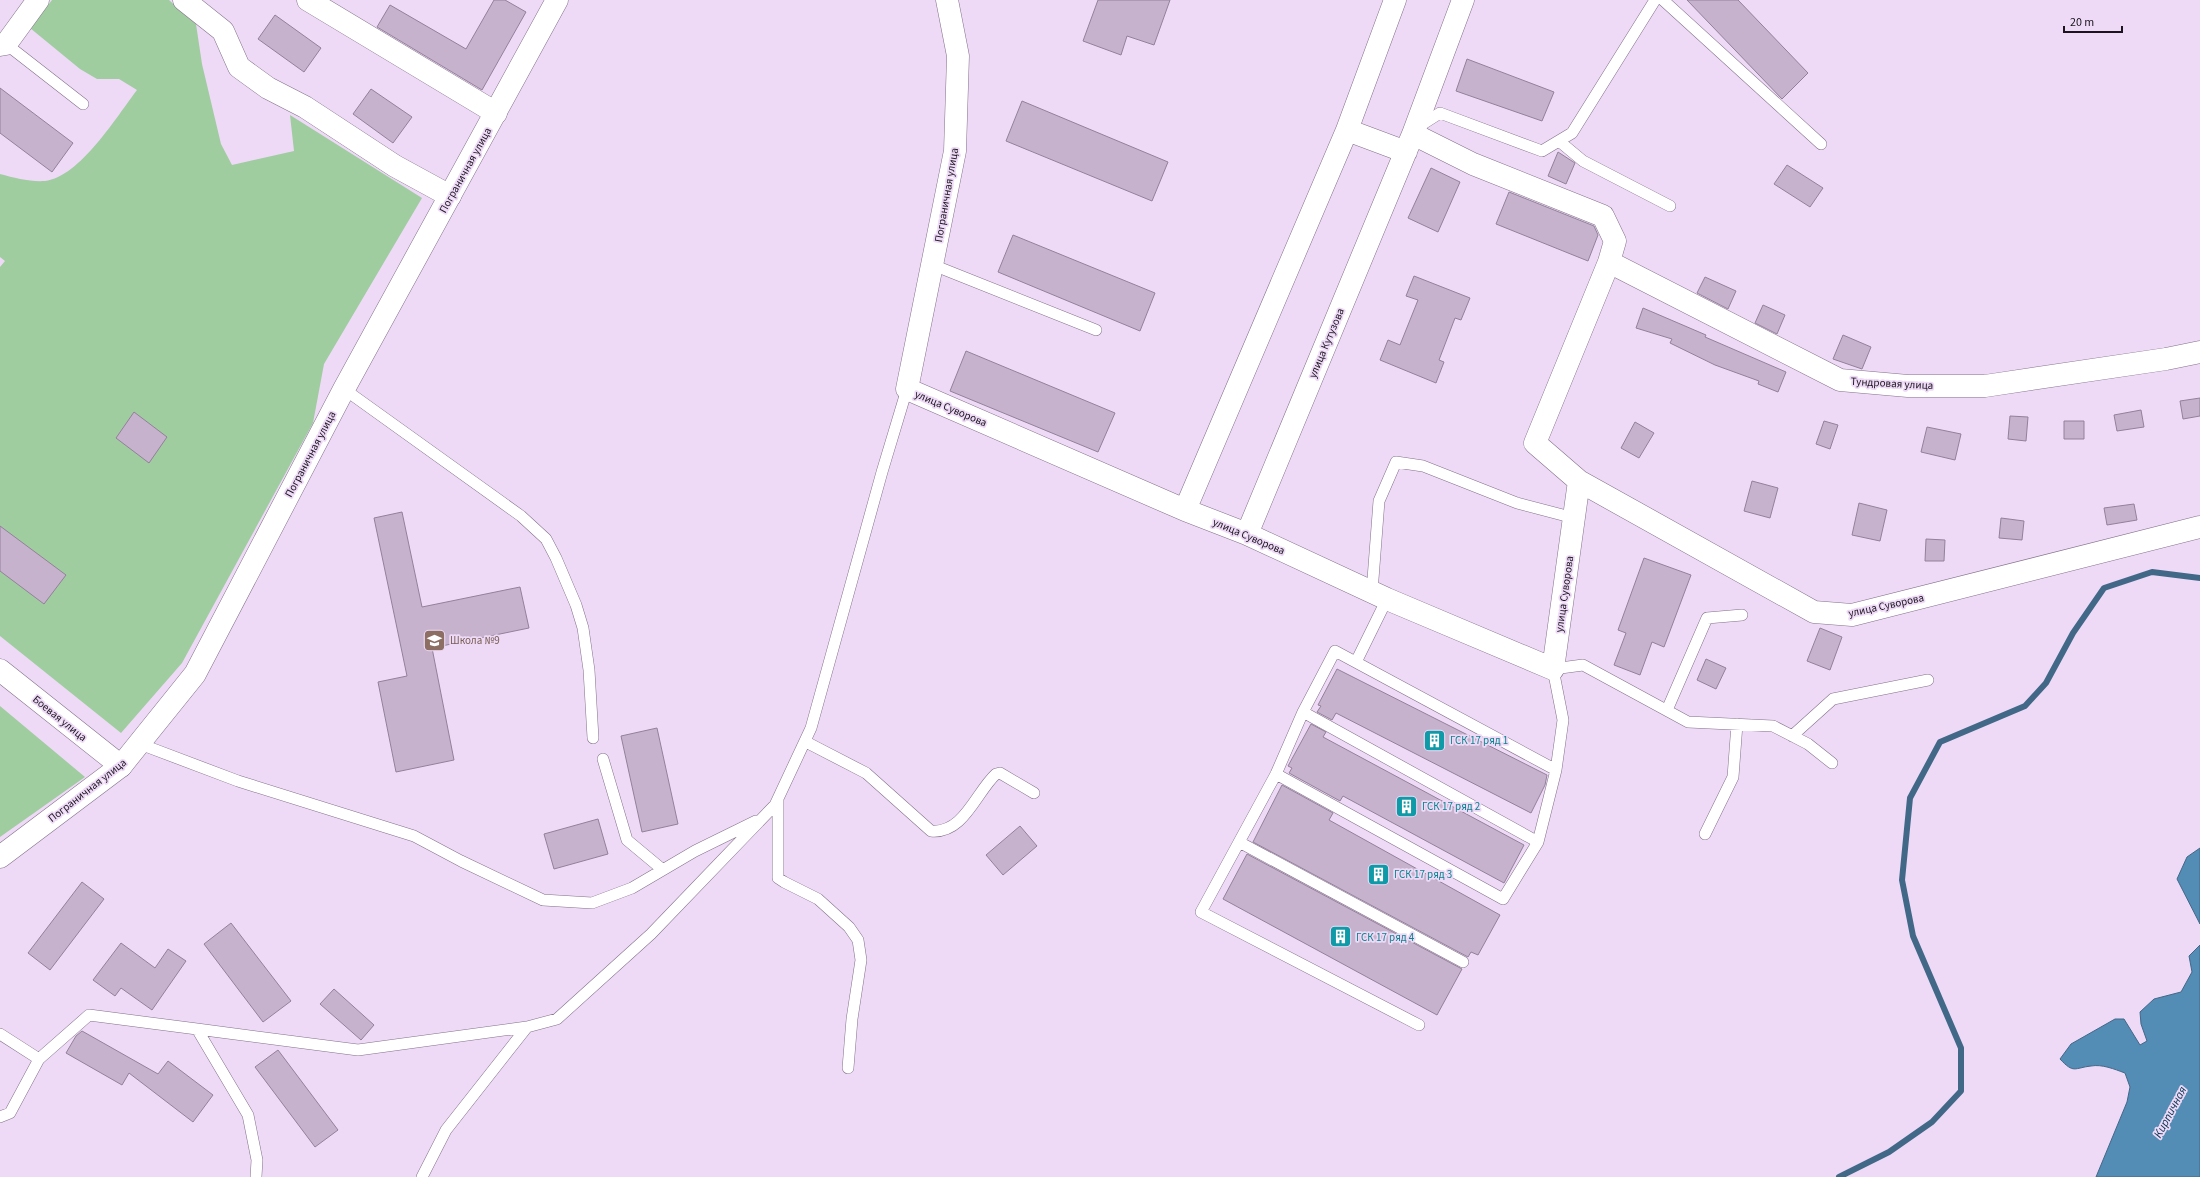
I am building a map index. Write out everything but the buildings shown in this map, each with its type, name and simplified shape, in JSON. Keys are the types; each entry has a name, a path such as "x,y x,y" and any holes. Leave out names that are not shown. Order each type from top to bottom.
{"street":[{"path":"3,45 38,0"},
{"path":"184,0 223,31 238,67 268,88 305,107 344,131 395,166 450,196"},
{"path":"308,0 496,113"},
{"name":"Пограничная улица","path":"0,857 121,766 195,674 344,389 557,0"},
{"name":"Пограничная улица","path":"907,389 955,151 958,56 947,0"},
{"path":"1185,510 1347,130 1395,0"},
{"name":"улица Кутузова","path":"1247,534 1412,138 1463,0"},
{"path":"1347,130 1412,138 1603,216 1615,241 1610,262 1535,444 1579,481"},
{"name":"Тундровая улица","path":"1610,262 1840,380 1908,386 1985,386 2166,359 2200,352"},
{"name":"улица Суворова","path":"907,389 1185,510 1247,534 1379,595 1554,668 1579,481 1814,612 1852,615 2200,527"},
{"name":"Боевая улица","path":"0,670 121,766"}],"lane":[{"path":"1412,138 1440,113 1542,152 1572,133 1655,0"},
{"path":"1663,0 1821,144"},
{"path":"3,45 83,104"},
{"path":"1559,141 1583,161 1670,206"},
{"path":"933,265 1096,330"},
{"path":"344,389 521,516 546,539 568,584 582,628 590,670 593,738"},
{"path":"0,1117 10,1113 39,1060 90,1015 358,1050 527,1026 557,1019 651,934 764,817 778,800 806,742 882,472 907,389"},
{"path":"1356,662 1379,595 1379,501 1396,462 1423,466 1518,503 1574,518"},
{"path":"1667,710 1707,618 1742,615"},
{"path":"1419,1025 1201,912 1276,774 1303,712 1335,651 1556,770"},
{"path":"1276,774 1503,899 1538,842 1556,770 1563,720 1554,668 1583,665 1688,722 1772,726 1808,744 1832,763"},
{"path":"1792,736 1832,699 1928,680"},
{"path":"1303,712 1538,842"},
{"path":"1705,834 1733,777 1736,724"},
{"path":"806,742 866,773 931,831 943,830 955,823 972,806 996,774 1000,774 1034,793"},
{"path":"140,744 238,781 414,836 461,861 543,900 592,902 632,888 695,851 764,817"},
{"path":"603,759 627,840 663,870"},
{"path":"778,800 778,878 818,899 849,927 858,940 861,960 852,1019 848,1068"},
{"path":"1239,842 1463,962"},
{"path":"422,1177 446,1130 527,1026"},
{"path":"197,1029 248,1115 257,1160 256,1177"},
{"path":"0,1034 39,1060"}],"green space":[{"path":"52,0 169,0 196,24 202,64 221,144 232,165 294,151 290,115 422,198 324,364 313,423 182,663 121,733 0,636 0,267 5,261 0,257 0,174 34,181 45,181 58,177 71,169 97,144 137,90 119,79 97,79 80,69 30,28"},
{"path":"0,706 85,777 0,837"}],"water":[{"path":"2200,848 2200,924 2177,879 2187,857"},
{"name":"Кирпичная","path":"2200,945 2200,1177 2096,1177 2127,1102 2130,1087 2125,1073 2108,1067 2099,1066 2074,1069 2068,1067 2060,1059 2071,1044 2115,1019 2124,1019 2140,1045 2147,1041 2141,1024 2140,1012 2154,999 2181,992 2192,972 2189,956"}],"waterway":[{"path":"1839,1177 1889,1152 1932,1122 1961,1091 1961,1048 1913,936 1902,880 1910,798 1940,742 2025,706 2046,683 2073,633 2104,588 2152,572 2200,578"}],"place":[{"name":"Школа №9","path":"435,640"},
{"name":"ГСК 17 ряд 1","path":"1434,740"},
{"name":"ГСК 17 ряд 2","path":"1406,806"},
{"name":"ГСК 17 ряд 3","path":"1378,874"},
{"name":"ГСК 17 ряд 4","path":"1341,937"}]}
